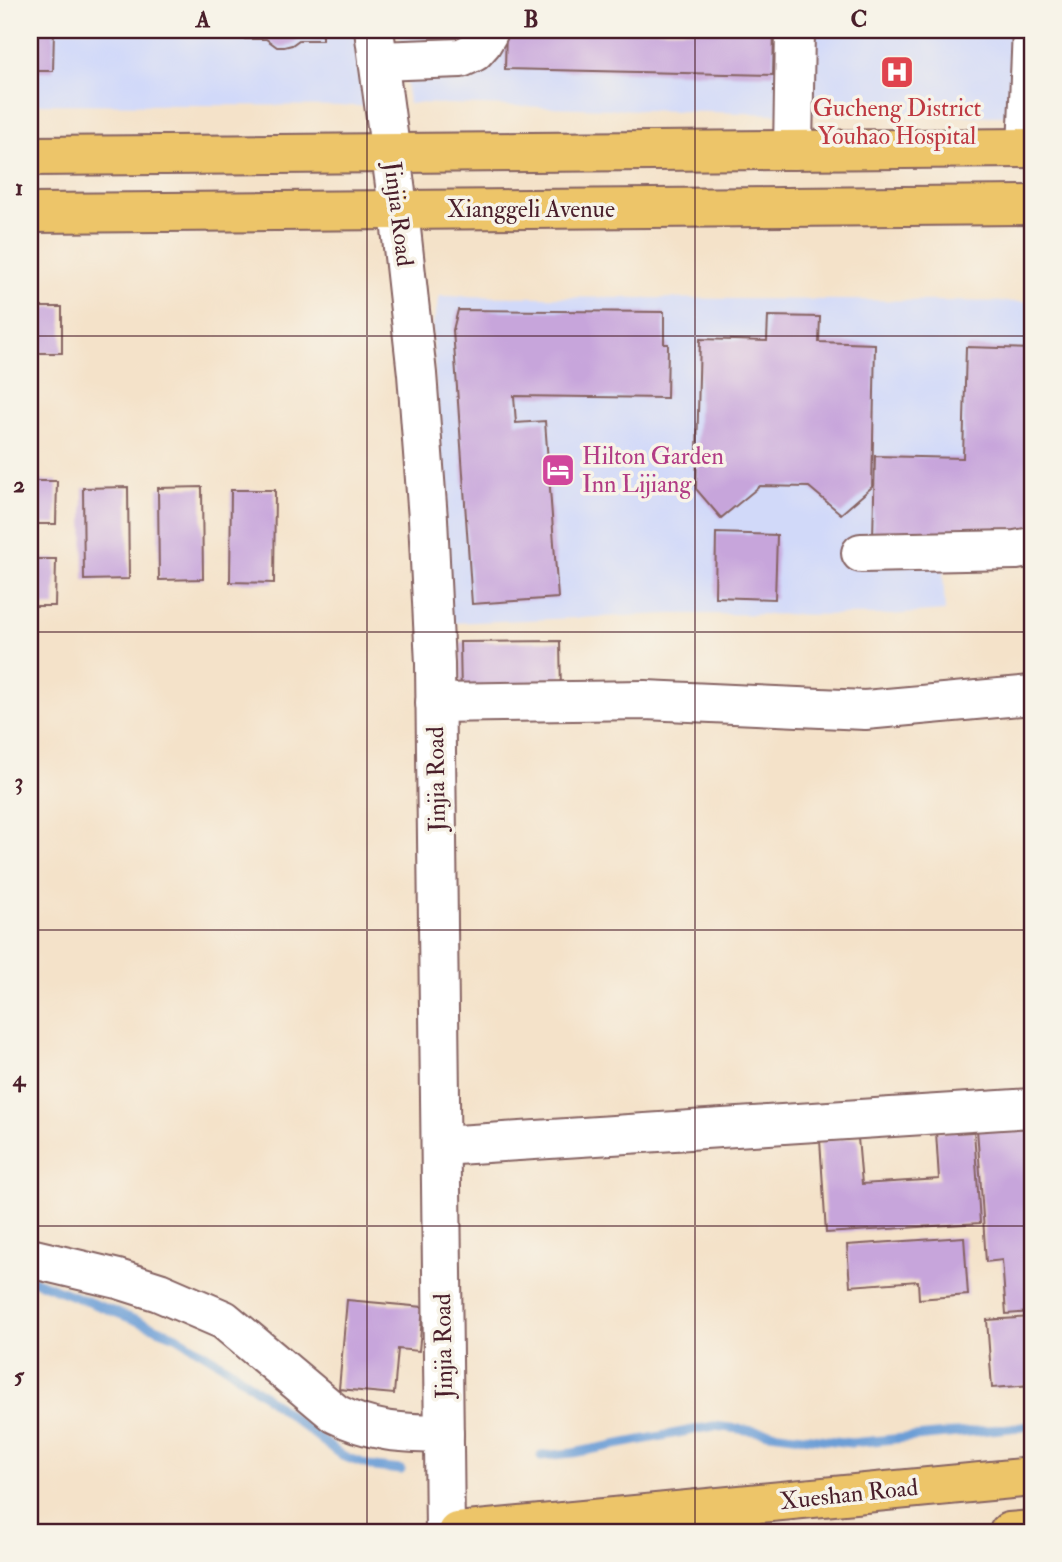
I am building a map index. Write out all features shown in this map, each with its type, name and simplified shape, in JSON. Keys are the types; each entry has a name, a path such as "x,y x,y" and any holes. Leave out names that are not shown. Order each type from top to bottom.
{"main road":[{"path":"30,156 1030,148"},
{"name":"Xianggeli Avenue","path":"30,213 1032,205"},
{"name":"Xueshan Road","path":"457,1532 1032,1477"},
{"path":"1009,1532 1032,1530"}],"street":[{"path":"376,46 461,58 474,52 488,33 487,30"},
{"path":"793,150 795,30"},
{"path":"1030,148 1032,30"},
{"name":"Jinjia Road","path":"376,46 399,210 417,374 435,664 446,1532"},
{"path":"861,553 1016,550 1032,547"},
{"path":"435,703 645,700 865,710 1032,695"},
{"path":"441,1146 1032,1108"},
{"path":"30,1258 118,1279 159,1292 224,1320 336,1414 349,1421 381,1431 444,1434"}],"shaded area":[{"path":"30,30 358,30 367,106 30,104"},
{"path":"399,30 1014,30 1012,116 778,114 409,104"},
{"path":"440,296 1032,302 1032,561 943,571 945,611 889,615 673,614 451,623 432,327"}],"building":[{"path":"30,30 54,30 53,71 30,71"},
{"path":"245,30 349,30 348,34 322,33 322,40 299,40 292,45 277,47 266,39 245,39"},
{"path":"506,30 774,30 773,75 505,69"},
{"path":"30,307 62,307 62,353 30,353"},
{"path":"458,310 664,312 664,344 668,344 667,398 514,396 516,423 545,421 558,598 472,604 453,330"},
{"path":"768,316 820,317 819,342 875,344 872,487 841,514 809,487 760,486 721,518 696,489 700,339 767,341"},
{"path":"966,347 1032,349 1032,532 873,538 875,456 963,458"},
{"path":"30,481 57,481 56,524 30,524"},
{"path":"128,487 129,579 84,580 83,488"},
{"path":"202,487 203,579 159,580 158,488"},
{"path":"231,490 275,490 274,583 230,582"},
{"path":"716,533 777,535 775,599 715,597"},
{"path":"30,559 56,559 55,606 30,606"},
{"path":"560,641 561,692 461,694 460,642"},
{"path":"1032,1125 1032,1312 1006,1314 1002,1260 986,1262 977,1128"},
{"path":"974,1130 980,1223 826,1233 820,1140 858,1138 862,1184 939,1179 936,1132"},
{"path":"964,1237 968,1295 919,1299 918,1281 850,1286 847,1245"},
{"path":"347,1300 423,1307 419,1351 398,1349 394,1394 339,1389"},
{"path":"1032,1317 1032,1385 992,1388 987,1320"}],"waterway":[{"path":"30,1279 176,1336 230,1369 342,1456 374,1467 401,1470"},
{"path":"541,1456 573,1453 714,1426 851,1443 1032,1426"}],"place":[{"name":"Gucheng District Youhao Hospital","path":"897,72"},
{"name":"Hilton Garden Inn Lijiang","path":"558,470"}]}
